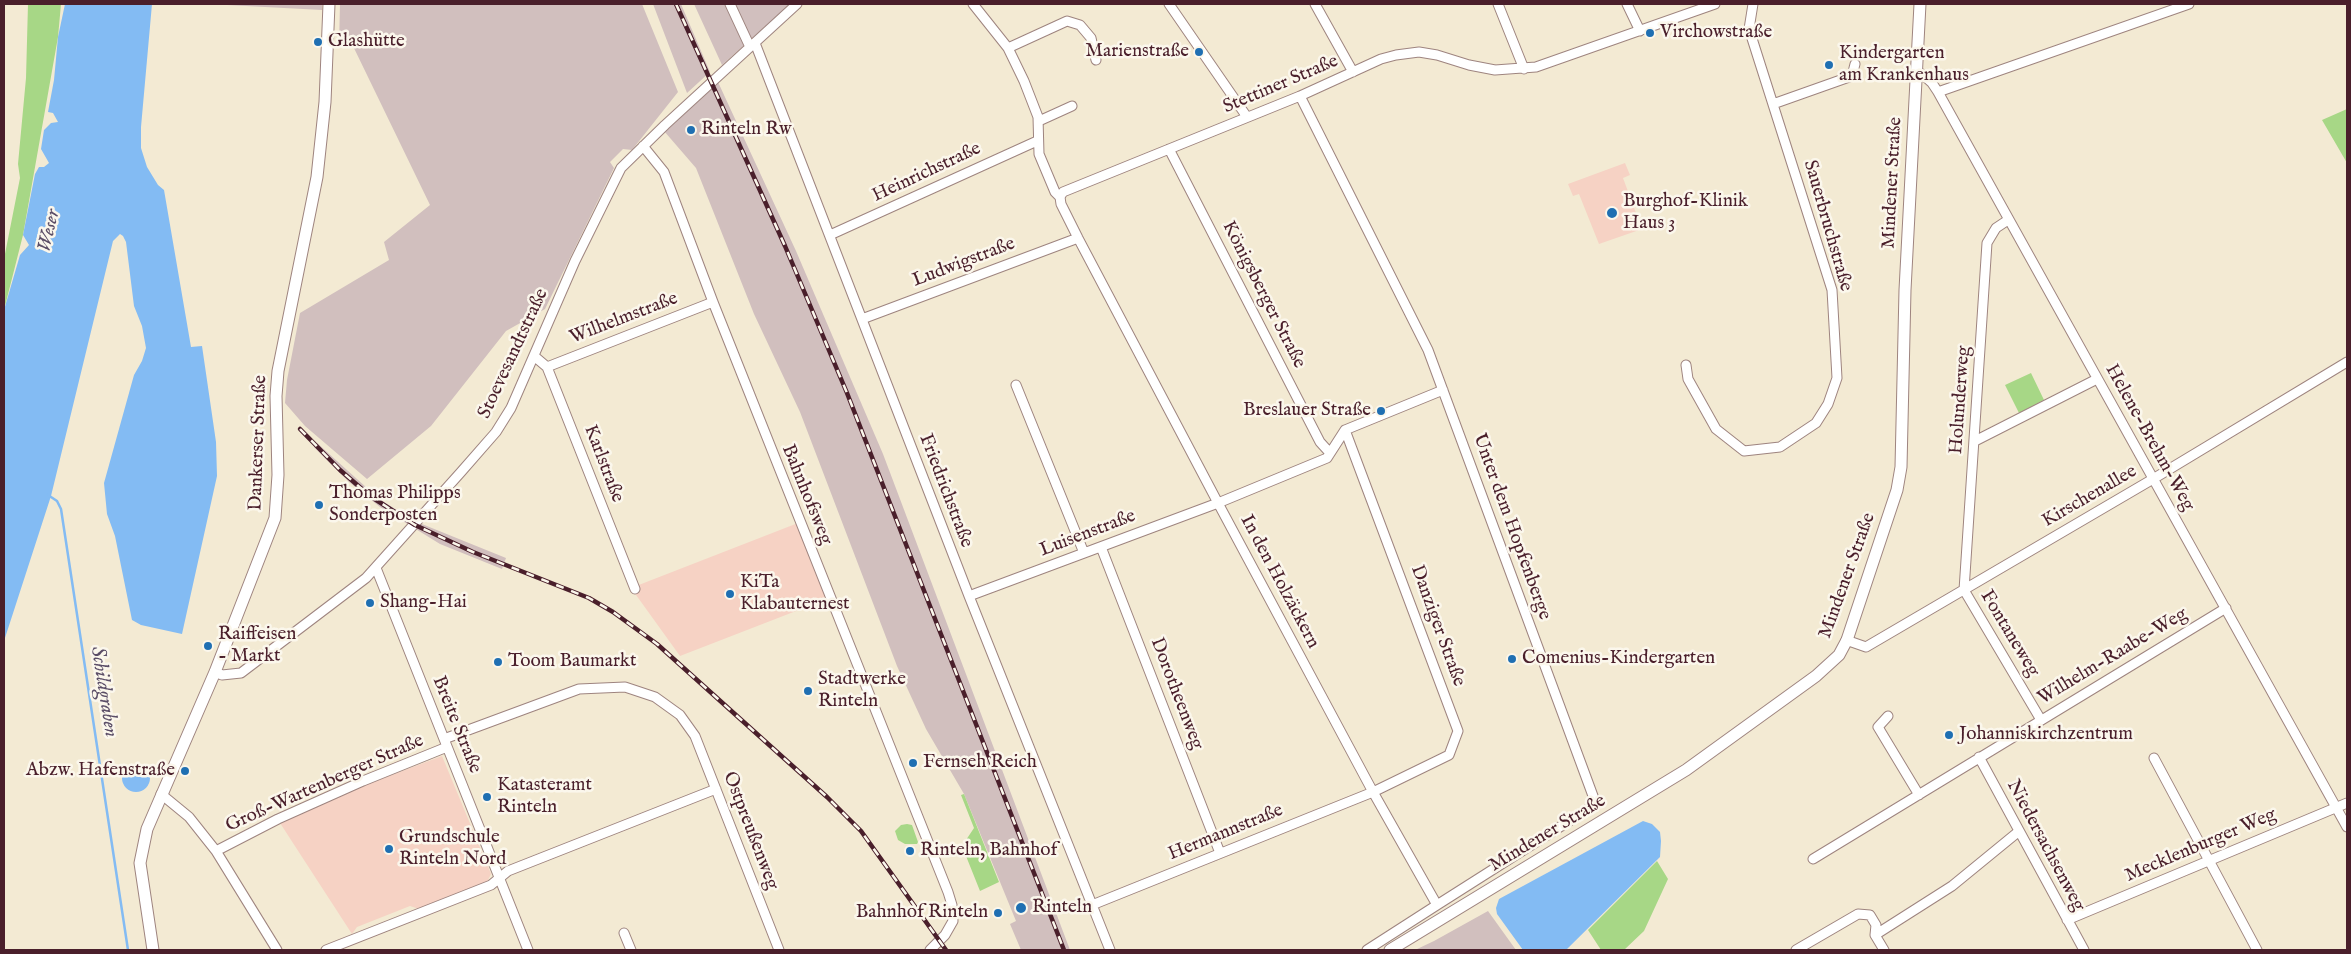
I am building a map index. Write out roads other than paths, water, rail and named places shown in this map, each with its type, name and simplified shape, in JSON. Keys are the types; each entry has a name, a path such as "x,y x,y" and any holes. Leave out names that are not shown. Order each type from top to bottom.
{"main road":[{"name":"Dankerser Straße","path":"154,950 140,864 147,829 216,672 275,518 278,475 276,396 278,371 318,167 325,102 329,4"},
{"name":"Mindener Straße","path":"1390,950 1706,756 1816,676 1839,654 1846,640 1897,490 1901,466 1905,290 1920,4"}],"street":[{"name":"Friedrichstraße","path":"730,4 752,45 830,235 969,596 1110,950"},
{"name":"Stoevesandtstraße","path":"216,672 222,675 241,673 376,568 496,432 510,408 575,261 621,168 797,4"},
{"path":"973,4 1008,48 1039,121 1037,141"},
{"path":"1169,4 1247,117"},
{"path":"1315,4 1353,72"},
{"path":"1498,4 1524,69 1551,63 1715,4"},
{"path":"1627,4 1640,31"},
{"name":"Sauerbruchstraße","path":"1686,365 1688,379 1716,429 1744,451 1780,447 1816,423 1828,404 1837,378 1832,290 1749,29 1753,4"},
{"path":"1938,92 2190,4"},
{"path":"1008,48 1067,21 1080,25 1091,38 1096,60"},
{"name":"Stettiner Straße","path":"1060,197 1064,192 1396,55 1419,52 1495,70 1524,69"},
{"path":"1773,104 1852,76 1855,64"},
{"name":"Helene-Brehm-Weg","path":"1916,73 1927,78 1938,92 2347,827"},
{"name":"Unter dem Hopfenberge","path":"1300,96 1428,350 1596,804 1437,905"},
{"path":"1039,121 1072,106"},
{"name":"Heinrichstraße","path":"830,235 1037,141"},
{"name":"In den Holzäckern","path":"1037,141 1039,154 1055,192 1060,197 1061,204 1078,238 1373,792 1437,905"},
{"name":"Bahnhofsweg","path":"643,146 664,172 713,302 878,720 945,882 954,913 949,929 930,950"},
{"name":"Königsberger Straße","path":"1169,149 1320,442 1330,453"},
{"name":"Holunderweg","path":"1964,590 1987,242 1996,228 2008,220"},
{"name":"Ludwigstraße","path":"862,319 1078,238"},
{"name":"Wilhelmstraße","path":"547,367 713,302"},
{"name":"Karlstraße","path":"534,356 547,367 635,589"},
{"name":"Kirschenallee","path":"1846,640 1866,646 2153,479 2347,362"},
{"path":"1975,441 2097,379"},
{"path":"1016,385 1084,553"},
{"path":"1218,503 1328,458 1345,430 1443,390"},
{"name":"Danziger Straße","path":"1345,430 1458,731 1450,755 1373,792"},
{"name":"Luisenstraße","path":"969,596 1218,503"},
{"name":"Dorotheenweg","path":"1101,547 1220,852"},
{"name":"Breite Straße","path":"376,568 528,950"},
{"name":"Fontaneweg","path":"1964,590 2041,720"},
{"name":"Wilhelm-Raabe-Weg","path":"1813,859 2226,608"},
{"name":"Groß-Wartenberger Straße","path":"216,851 320,800 446,743 579,689 625,687 655,697 680,715 688,724"},
{"path":"1888,716 1878,727 1918,795"},
{"name":"Ostpreußenweg","path":"688,724 716,789 779,950"},
{"name":"Niedersachsenweg","path":"1979,757 2018,832 2084,950"},
{"path":"2154,758 2257,950"},
{"path":"326,950 491,886 508,871 716,789"},
{"name":"Hermannstraße","path":"1092,905 1373,792"},
{"path":"162,794 189,817 216,851 277,950"},
{"name":"Mecklenburger Weg","path":"2066,920 2347,803"},
{"path":"1875,935 1952,886 2018,832"},
{"path":"1367,950 1437,905"},
{"path":"1796,950 1858,914 1870,915 1876,925 1875,935 1884,950"},
{"path":"624,934 631,950"}],"water":[{"name":"Weser","path":"65,4 152,4 141,127 141,148 147,167 158,185 164,190 191,347 202,346 216,442 217,476 182,634 141,625 132,620 115,536 107,514 104,483 134,375 142,361 146,348 142,326 134,306 126,242 120,234 113,241 51,496 4,641 4,310 20,255 29,245 23,235 35,174 39,167 44,167 49,163 41,149 44,130 51,123 58,122 53,113 48,112 54,80 58,37"},
{"path":"136,764 146,768 150,778 146,788 136,792 126,788 122,778 126,768"},
{"path":"1643,821 1652,824 1660,832 1660,857 1566,950 1523,950 1497,914 1496,908 1499,899"}],"waterway":[{"name":"Schildgraben","path":"48,495 57,501 61,509 128,950"}],"railway":[{"path":"676,4 785,246 847,393 1064,950"},
{"path":"300,429 340,470 370,496 415,525 473,552 589,598 613,612 657,644 827,797 861,831 946,950"}],"place":[{"name":"Virchowstraße","path":"1650,33"},
{"name":"Glashütte","path":"318,42"},
{"name":"Marienstraße","path":"1199,52"},
{"name":"Kindergarten am Krankenhaus","path":"1829,65"},
{"name":"Rinteln Rw","path":"691,130"},
{"name":"Burghof-Klinik Haus 3","path":"1612,213"},
{"name":"Breslauer Straße","path":"1381,411"},
{"name":"Thomas Philipps Sonderposten","path":"319,505"},
{"name":"KiTa Klabauternest","path":"730,594"},
{"name":"Shang-Hai","path":"370,603"},
{"name":"Raiffeisen - Markt","path":"208,646"},
{"name":"Comenius-Kindergarten","path":"1512,659"},
{"name":"Toom Baumarkt","path":"498,662"},
{"name":"Stadtwerke Rinteln","path":"808,691"},
{"name":"Johanniskirchzentrum","path":"1949,735"},
{"name":"Fernseh Reich","path":"913,763"},
{"name":"Abzw. Hafenstraße","path":"185,771"},
{"name":"Katasteramt Rinteln","path":"487,797"},
{"name":"Grundschule Rinteln Nord","path":"389,849"},
{"name":"Rinteln, Bahnhof","path":"910,851"},
{"name":"Rinteln","path":"1021,908"},
{"name":"Bahnhof Rinteln","path":"998,913"}]}
